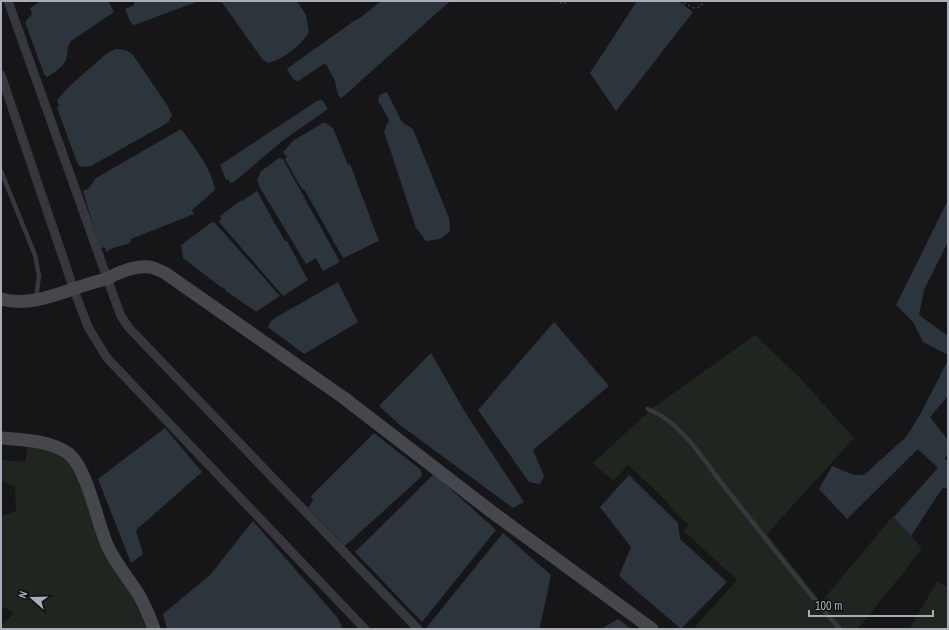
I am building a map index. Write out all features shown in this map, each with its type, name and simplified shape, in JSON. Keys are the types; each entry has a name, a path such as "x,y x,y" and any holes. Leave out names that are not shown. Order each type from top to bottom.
{"street":[{"path":"8,1 103,280 121,316 129,328 418,629"},
{"path":"1,75 88,326 107,358 365,629"},
{"path":"1,299 12,302 28,302 76,289 135,268 150,267 166,273 344,398 492,512 652,629"},
{"path":"1,438 37,442 51,446 69,455 75,462 82,474 108,547 139,596 150,616 154,629"}],"lane":[{"path":"1,171 35,255 39,276 36,300"},
{"path":"648,409 666,419 694,445 761,534 817,604 840,629"}],"path":[{"path":"555,1 564,4 569,1"},
{"path":"679,1 694,8 700,7 704,1"}],"shaded area":[{"path":"41,1 108,1 114,12 71,41 64,63 47,77 44,74 25,22 32,14 30,8"},
{"path":"134,1 199,1 133,25 125,9 134,5"},
{"path":"221,1 297,1 306,15 309,32 306,37 291,51 280,59 268,63 263,60"},
{"path":"381,1 450,1 341,98 338,95 335,81 326,64 298,81 294,80 287,70 288,68 360,18"},
{"path":"637,1 678,1 693,12 616,111 590,73"},
{"path":"116,49 126,50 133,55 167,105 172,115 169,121 162,126 91,166 81,167 78,165 57,108 59,106 57,100 72,84 101,58"},
{"path":"387,92 402,122 413,129 449,218 450,231 440,239 426,241 416,228 384,131 389,120 378,102 380,95"},
{"path":"321,100 328,109 282,141 234,182 230,183 228,179 226,180 220,165 317,101"},
{"path":"323,123 326,123 333,128 348,165 350,164 379,241 343,258 304,189 302,189 285,159 287,157 283,152 294,140"},
{"path":"181,129 197,150 207,167 215,190 192,210 194,214 131,239 130,243 113,248 106,252 105,247 100,248 83,191 89,188 96,178"},
{"path":"279,158 283,159 340,262 323,271 316,258 306,264 259,186 257,178 260,175 260,172"},
{"path":"257,191 274,224 285,241 287,241 308,280 283,296 219,222 221,219 220,216 240,201"},
{"path":"948,200 948,242 924,290 919,315 948,336 948,355 923,342 913,322 896,305"},
{"path":"212,222 215,223 280,296 255,311 183,258 181,245"},
{"path":"338,282 358,322 304,354 268,327 271,321 275,318"},
{"path":"554,322 609,386 533,450 544,476 540,484 529,482 478,410"},
{"path":"755,335 800,378 854,438 767,534 821,602 894,515 922,549 858,629 693,629 737,580 684,531 688,525 657,492 628,465 613,481 593,463 653,408"},
{"path":"431,353 465,412 524,502 513,508 400,425 379,406"},
{"path":"948,360 948,396 930,417 948,440 948,452 945,459 948,462 948,490 943,487 911,536 894,517 938,468 918,449 847,519 819,489 832,466 854,475 864,475 906,437 921,413"},
{"path":"165,428 202,472 136,530 143,554 131,563 98,479"},
{"path":"374,433 420,469 422,474 420,478 346,545 340,547 340,541 308,508 313,500 311,496"},
{"path":"28,445 48,447 69,460 151,629 1,629 1,626 14,613 1,606 1,516 16,511 15,487 1,481 1,460 25,462"},
{"path":"434,474 496,530 422,622 355,552"},
{"path":"629,475 678,523 680,539 727,582 681,629 619,576 631,547 600,507"},
{"path":"253,521 337,617 343,629 167,629 163,614 210,575"},
{"path":"503,533 551,575 540,627 537,629 429,629 427,627"},
{"path":"937,582 948,587 948,629 909,629"},
{"path":"618,619 631,629 601,629"}]}
